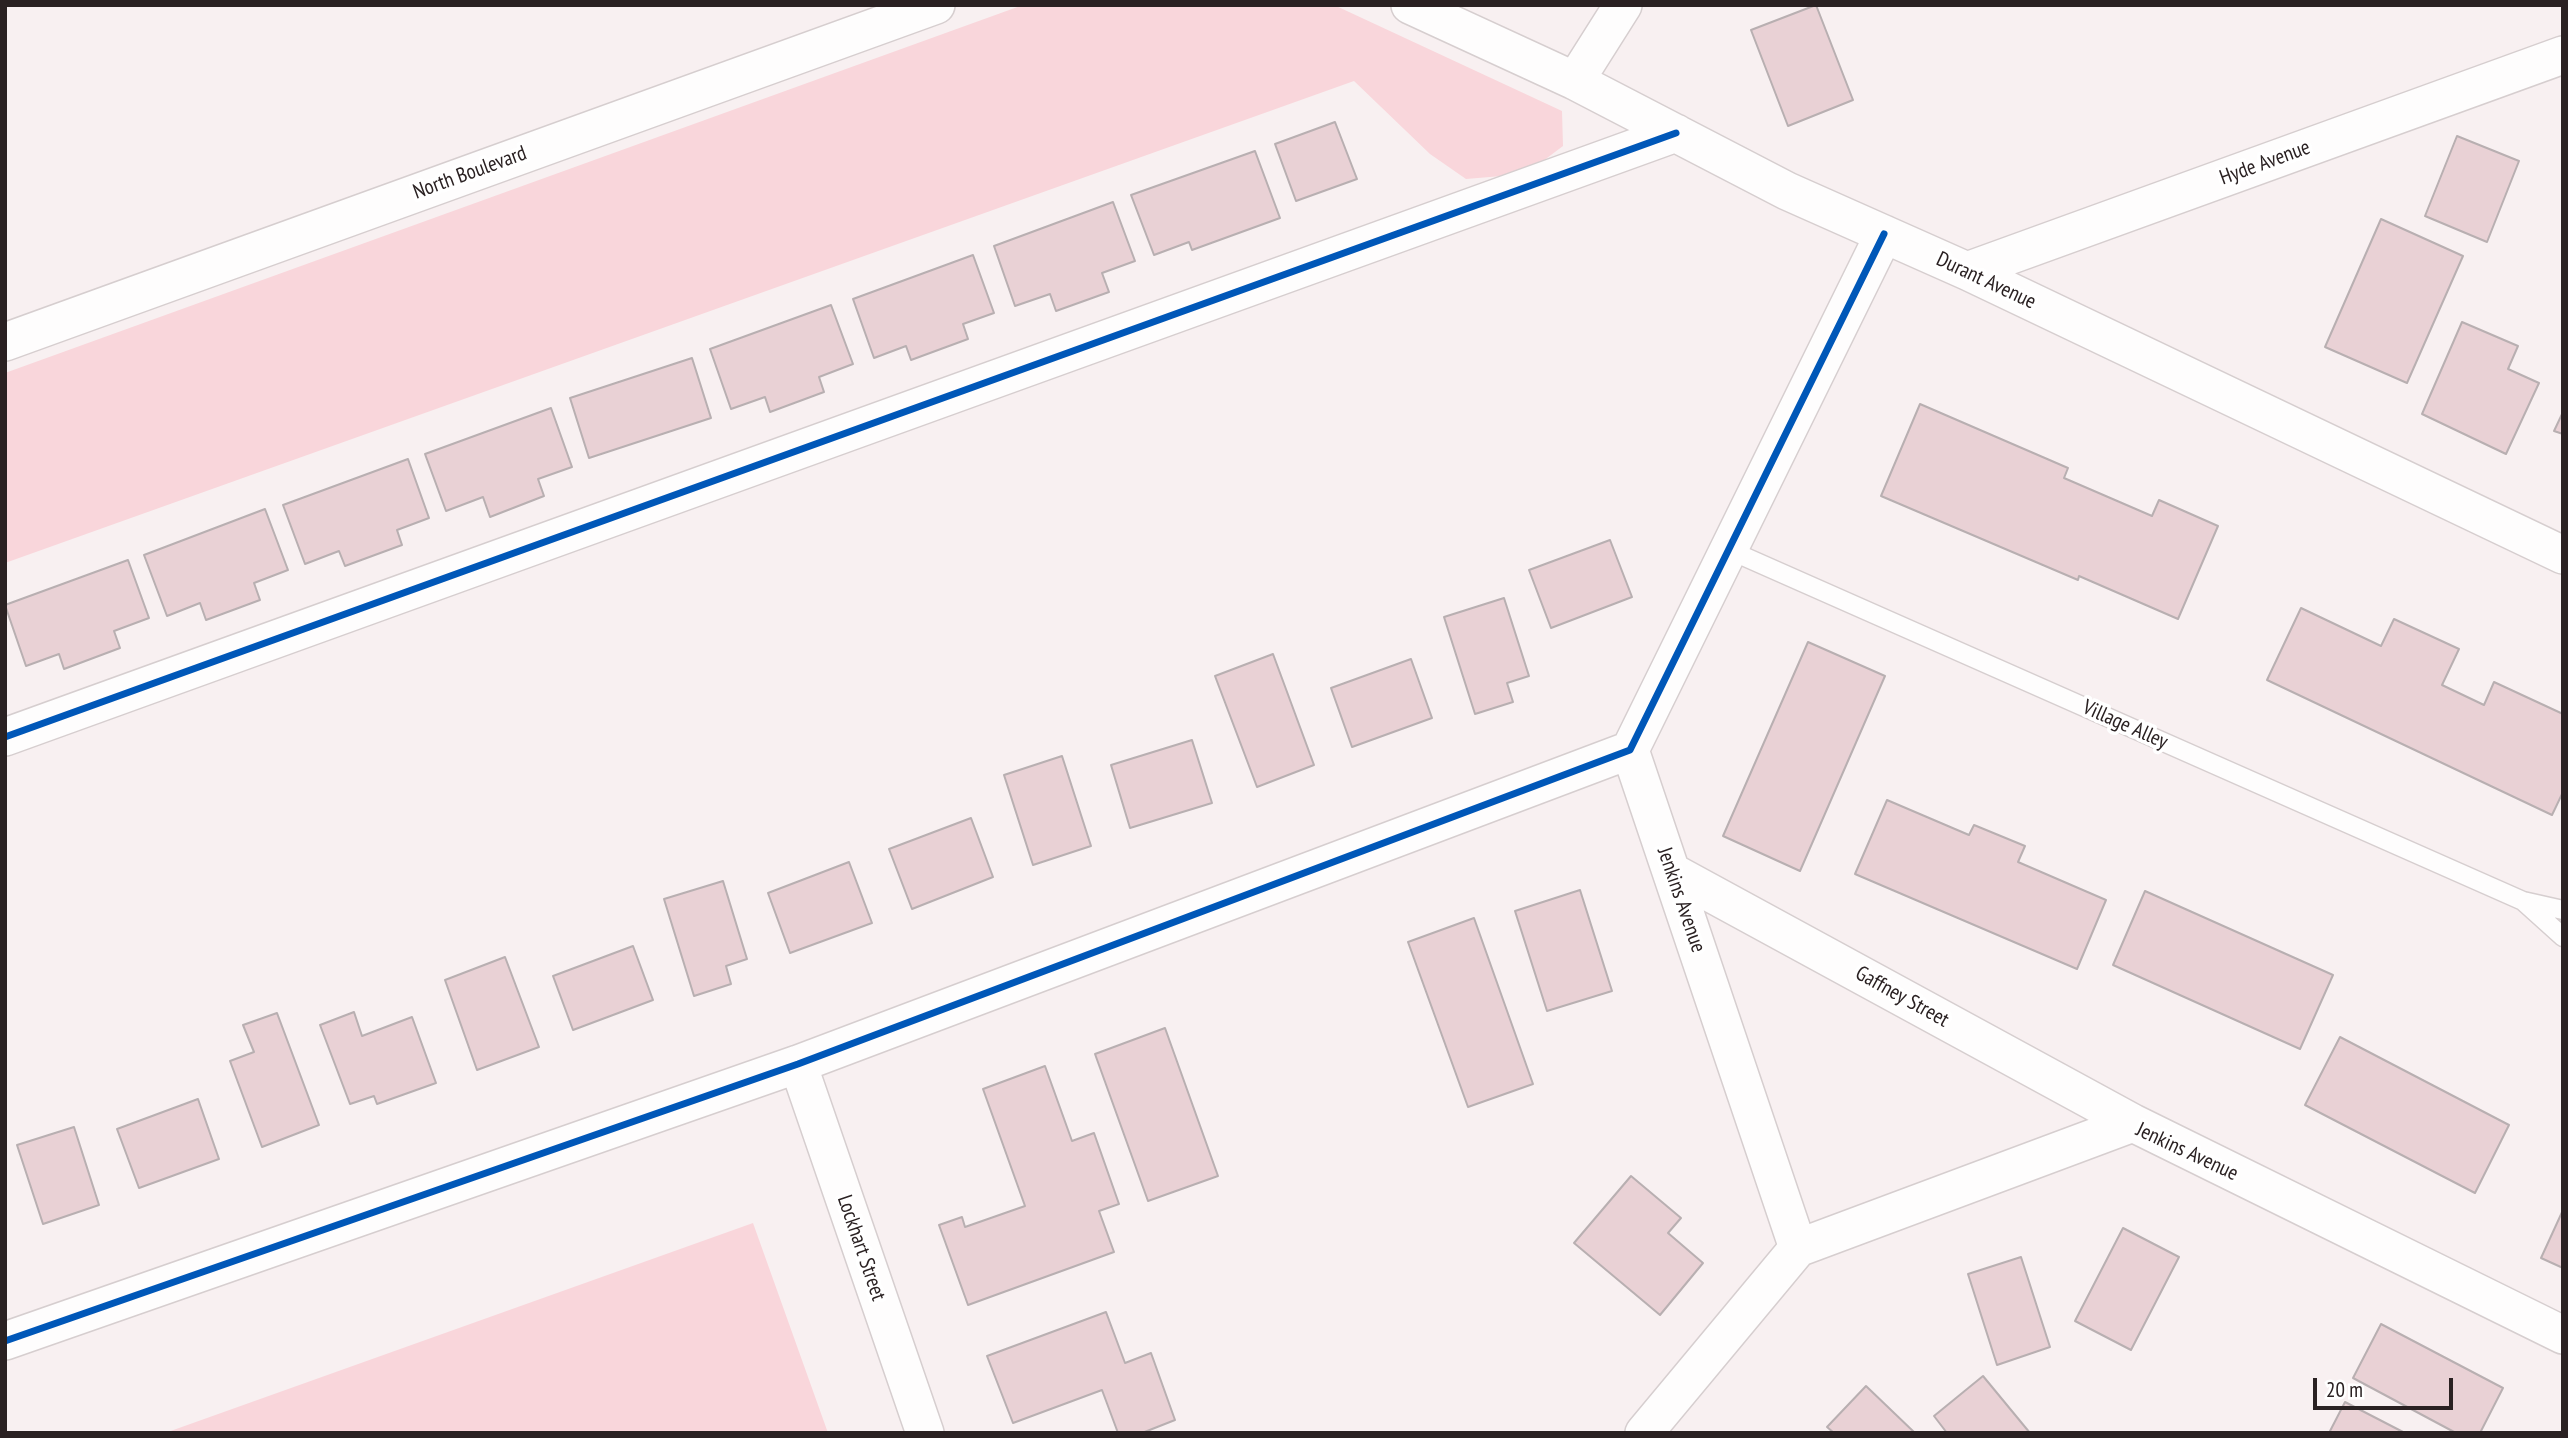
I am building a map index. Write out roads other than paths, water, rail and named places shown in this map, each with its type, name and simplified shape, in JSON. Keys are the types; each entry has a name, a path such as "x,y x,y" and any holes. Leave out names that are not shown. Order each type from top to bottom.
{"street":[{"name":"North Boulevard","path":"5,342 936,5"},
{"name":"Durant Avenue","path":"1410,5 1575,80 1787,191 1966,271 2563,555"},
{"path":"1575,80 1623,5"},
{"name":"Hyde Avenue","path":"1966,271 2563,55"},
{"path":"5,737 1676,133"},
{"path":"5,1341 798,1064 1630,750 1884,234"},
{"name":"Jenkins Avenue","path":"1630,750 1798,1248"},
{"name":"Gaffney Street","path":"1672,872 2133,1123"},
{"name":"Lockhart Street","path":"798,1064 925,1433"},
{"name":"Jenkins Avenue","path":"1644,1433 1798,1248 2133,1123 2563,1335"}],"lane":[{"name":"Village Alley","path":"1727,549 2524,901 2563,910"},
{"name":"Village Alley","path":"2524,901 2563,937"}]}
